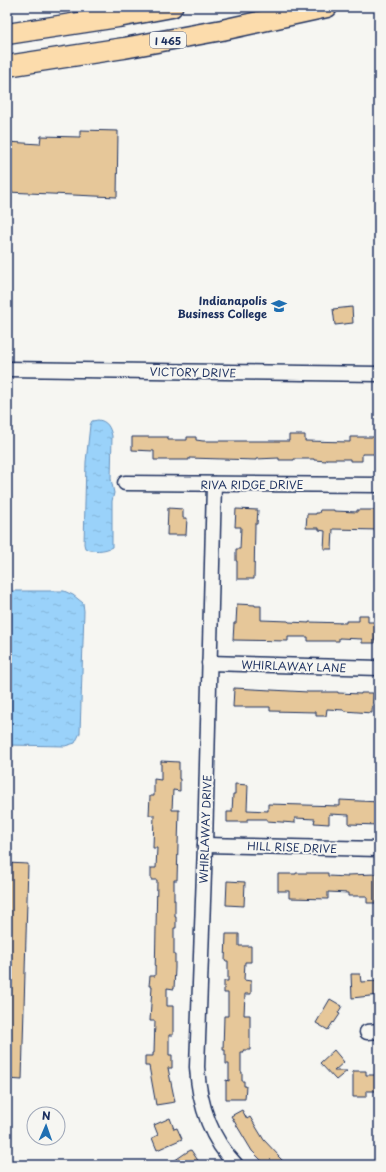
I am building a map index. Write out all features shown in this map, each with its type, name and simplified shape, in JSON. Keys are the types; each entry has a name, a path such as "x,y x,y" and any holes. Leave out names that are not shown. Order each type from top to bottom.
{"highway":[{"path":"7,34 172,7"},
{"name":"I 465","path":"7,66 124,48 222,30 327,7"}],"street":[{"name":"VICTORY DRIVE","path":"7,369 379,374"},
{"name":"RIVA RIDGE DRIVE","path":"125,483 379,485"},
{"name":"WHIRLAWAY DRIVE","path":"214,484 205,845 197,1067 198,1083 203,1108 210,1127 217,1140 236,1165"},
{"name":"WHIRLAWAY LANE","path":"210,663 379,668"},
{"name":"HILL RISE DRIVE","path":"205,845 379,850"}],"water":[{"path":"98,420 108,425 112,436 111,479 114,493 112,501 112,547 95,550 85,548 84,544 86,462 90,425 92,421"},
{"path":"7,591 64,591 73,595 83,603 80,733 75,743 65,746 7,745"}],"building":[{"path":"80,130 118,131 117,197 7,192 7,142 40,144 41,136 80,137"},
{"path":"352,307 353,323 335,325 333,309"},
{"path":"289,435 305,435 305,441 350,442 350,437 377,437 377,454 362,454 362,461 350,461 350,459 326,459 326,461 314,459 279,460 279,458 256,460 189,458 189,460 154,460 154,451 132,450 132,437 168,437 168,440 187,440 187,437 196,437 196,440 203,441 289,441"},
{"path":"168,508 183,509 183,518 187,518 186,535 167,535"},
{"path":"236,509 258,510 257,524 255,524 254,579 237,579 236,549 240,549 241,527 235,527"},
{"path":"320,510 357,512 357,510 379,510 379,530 333,529 332,549 324,549 325,531 319,530 319,528 306,528 307,514 316,514 319,513"},
{"path":"237,604 261,606 261,620 309,623 346,623 346,621 359,621 359,615 368,615 368,622 376,622 375,643 362,643 362,639 339,638 339,641 308,641 308,637 288,637 288,641 233,640"},
{"path":"234,688 361,694 373,693 372,713 327,709 326,716 316,716 316,712 270,711 270,707 233,707"},
{"path":"161,761 179,762 180,791 173,790 172,810 179,810 177,880 174,880 176,928 174,928 174,989 167,988 167,1006 173,1006 173,1035 169,1035 169,1055 172,1055 172,1068 168,1068 175,1102 156,1105 149,1066 145,1066 145,1056 153,1056 154,1053 155,1021 150,1021 152,986 149,986 150,976 155,976 157,880 151,880 151,868 156,868 157,848 153,848 154,815 149,815 150,796 154,796 154,779 161,780"},
{"path":"235,784 248,785 247,810 268,811 268,804 340,806 340,800 379,802 379,825 349,824 349,815 329,814 329,824 314,823 315,819 295,818 295,823 267,821 267,819 247,819 247,822 227,822 227,812 232,812"},
{"path":"7,863 28,864 22,1080 7,1079"},
{"path":"328,873 328,876 348,877 348,875 376,874 376,903 367,903 367,896 348,896 348,893 328,892 328,899 289,898 289,891 278,891 278,874"},
{"path":"227,881 245,882 244,906 226,905"},
{"path":"226,934 239,934 239,946 251,946 251,962 245,962 244,980 251,981 251,994 245,994 244,1015 250,1015 250,1050 243,1050 244,1052 241,1052 242,1081 244,1081 244,1086 246,1086 245,1099 226,1099 226,1080 229,1081 229,1064 226,1064 225,1050 223,1050 224,1016 228,1016 228,993 224,993 224,981 228,981 228,961 225,961"},
{"path":"351,974 360,974 361,982 379,981 379,995 352,998"},
{"path":"330,999 342,1006 338,1013 340,1014 328,1030 316,1023"},
{"path":"334,1050 344,1062 334,1071 347,1071 336,1080 320,1063"},
{"path":"353,1071 366,1071 366,1075 377,1075 377,1091 366,1091 366,1097 353,1097"},
{"path":"242,1110 247,1119 250,1117 264,1140 287,1165 268,1165 252,1151 231,1116"},
{"path":"170,1118 174,1129 177,1128 182,1139 157,1150 152,1138 158,1135 154,1125"},
{"path":"191,1150 201,1165 168,1165 187,1152"}],"place":[{"name":"Indianapolis Business College","path":"279,306"}]}
